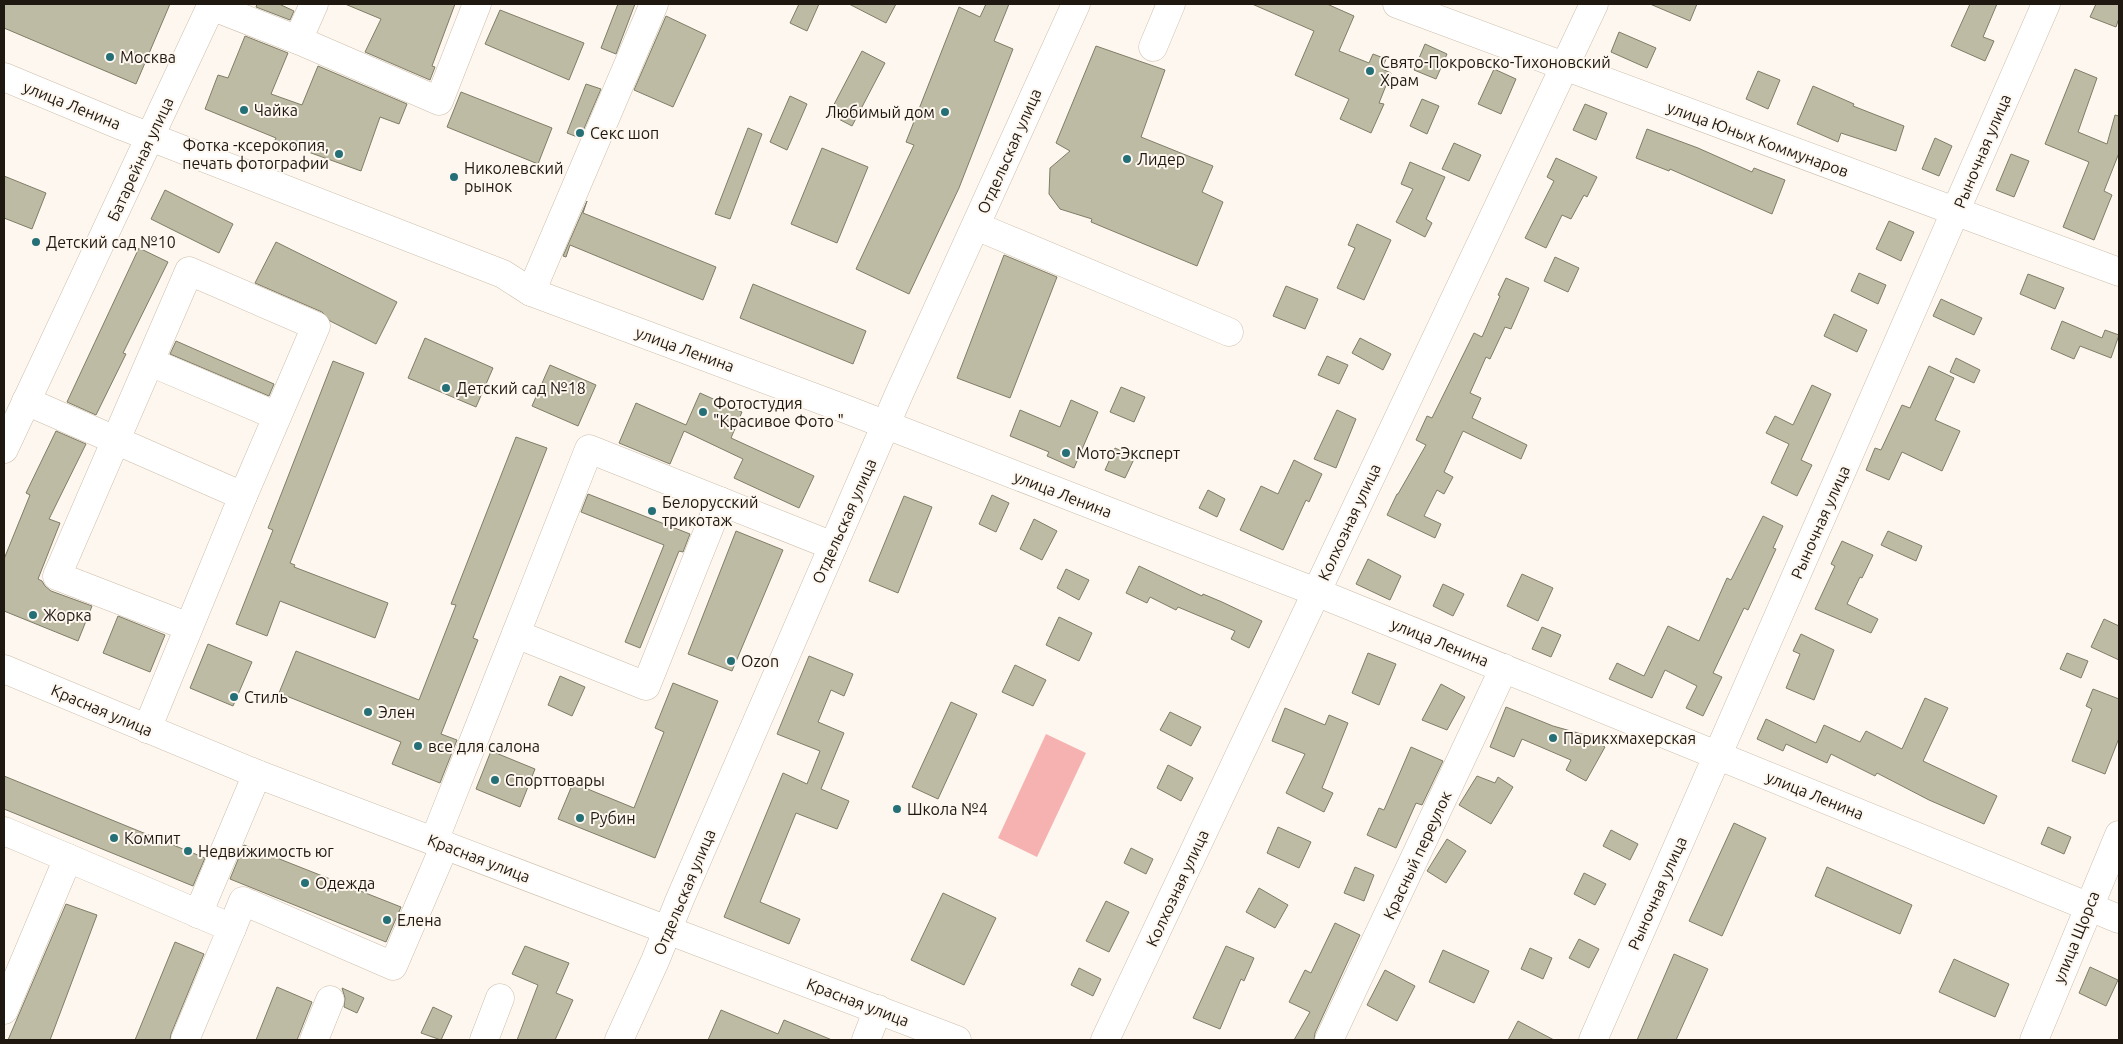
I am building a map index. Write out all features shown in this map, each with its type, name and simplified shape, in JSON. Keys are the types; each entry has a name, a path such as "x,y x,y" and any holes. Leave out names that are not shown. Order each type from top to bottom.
{"street":[{"path":"298,40 314,4"},
{"path":"212,5 440,101 477,4"},
{"path":"531,292 654,4"},
{"name":"Отдельская улица","path":"619,1040 886,425 1076,4"},
{"path":"1153,47 1171,4"},
{"name":"улица Юных Коммунаров","path":"1398,4 2119,272"},
{"name":"Колхозная улица","path":"1105,1040 1563,66 1594,4"},
{"name":"Рыночная улица","path":"1593,1040 2046,4"},
{"name":"Батарейная улица","path":"4,449 212,5"},
{"name":"улица Ленина","path":"4,77 150,137 504,274 531,292 886,425 1316,592 2119,919"},
{"path":"976,226 1229,332"},
{"path":"147,729 243,496 316,326 189,271 58,576 189,627"},
{"path":"150,362 277,416"},
{"path":"26,401 243,496"},
{"path":"185,1040 243,901 393,966 516,634 589,449 833,546"},
{"path":"516,634 646,686 720,501"},
{"name":"Красный переулок","path":"1329,1040 1504,668"},
{"name":"Красная улица","path":"4,669 257,774 957,1040"},
{"path":"198,914 257,774"},
{"path":"4,831 232,928"},
{"name":"улица Щорса","path":"2034,1040 2119,834"},
{"path":"6,997 68,858"},
{"path":"484,1040 500,998"},
{"path":"314,1040 330,1000"},
{"path":"866,1040 878,1009"}],"shaded area":[{"path":"1046,734 1086,753 1037,857 998,838"}],"building":[{"name":"Москва","path":"4,4 170,4 136,84 4,28"},
{"path":"257,4 279,4 294,11 290,20 256,7"},
{"path":"345,4 455,4 432,66 435,67 430,80 365,52 381,19"},
{"path":"618,4 635,4 616,54 601,48"},
{"path":"799,4 819,4 807,31 790,23"},
{"path":"849,4 896,4 886,23"},
{"path":"986,4 1009,4 994,41 1013,49 959,188 909,294 856,269 914,145 906,142 959,7 980,17"},
{"path":"1252,4 1327,4 1354,16 1339,51 1369,63 1373,54 1386,59 1382,69 1391,73 1379,103 1384,104 1371,133 1340,119 1349,99 1295,75 1314,31"},
{"path":"1650,4 1697,4 1690,21"},
{"path":"1970,4 1997,4 1983,37 1994,41 1985,61 1951,46"},
{"path":"2096,4 2119,4 2119,18 2116,27 2090,17"},
{"path":"500,10 584,43 569,80 485,44"},
{"path":"666,16 706,35 673,107 634,90"},
{"path":"1619,32 1656,48 1647,68 1611,52"},
{"path":"245,36 288,53 271,94 302,105 318,66 407,104 399,124 380,117 361,171 275,140 276,138 205,109 218,75 228,78"},
{"path":"1425,44 1447,54 1436,79 1414,70"},
{"name":"Лидер","path":"1096,46 1165,70 1141,137 1213,166 1202,192 1223,202 1197,266 1091,222 1092,219 1060,209 1049,194 1050,168 1070,151 1056,143"},
{"path":"862,51 885,63 852,126 829,114"},
{"path":"1494,69 1516,79 1501,114 1478,104"},
{"path":"2075,69 2097,78 2078,132 2107,144 2115,115 2119,116 2119,153 2104,191 2112,195 2094,240 2063,227 2089,162 2045,144"},
{"path":"1758,71 1780,80 1768,109 1746,99"},
{"path":"586,84 601,89 580,138 567,133"},
{"path":"1813,86 1854,104 1853,106 1904,126 1896,151 1841,133 1838,142 1797,124"},
{"path":"461,92 552,128 538,164 447,127"},
{"path":"790,96 807,104 787,150 770,142"},
{"path":"1422,99 1439,106 1427,134 1410,126"},
{"path":"1585,104 1607,113 1596,140 1573,130"},
{"path":"748,128 762,134 730,219 715,214"},
{"path":"1647,129 1698,148 1752,172 1754,168 1785,180 1772,214 1670,169 1669,171 1636,158"},
{"path":"1935,138 1952,146 1939,176 1922,169"},
{"path":"1454,143 1481,155 1469,181 1442,169"},
{"path":"822,148 868,167 837,243 791,224"},
{"path":"2011,154 2029,161 2014,197 1996,190"},
{"path":"1556,158 1597,177 1587,197 1584,195 1571,219 1562,215 1546,248 1525,238 1554,181 1547,177"},
{"path":"1410,162 1445,177 1426,219 1432,223 1425,237 1396,222 1413,189 1401,184"},
{"path":"4,176 46,193 32,229 4,218"},
{"path":"165,190 233,224 219,253 151,219"},
{"path":"587,201 583,213 716,267 703,300 570,245 566,257 563,256"},
{"path":"1889,221 1914,232 1901,261 1876,249"},
{"path":"1357,224 1391,240 1364,300 1337,288 1355,248 1348,245"},
{"path":"276,242 397,302 376,344 330,321 322,312 255,283"},
{"path":"139,248 168,262 123,353 126,354 96,415 67,402"},
{"path":"1004,255 1057,277 1010,398 957,378"},
{"path":"1555,257 1579,268 1568,292 1544,281"},
{"path":"1859,273 1886,285 1878,304 1851,291"},
{"path":"2028,274 2064,288 2055,309 2020,294"},
{"path":"1506,278 1529,288 1511,329 1505,327 1490,359 1486,357 1470,393 1481,398 1472,418 1527,445 1521,459 1463,431 1444,472 1453,477 1444,494 1437,490 1424,516 1441,524 1435,538 1387,515 1426,445 1416,440 1427,416 1432,418 1474,333 1482,337"},
{"path":"753,284 866,331 853,364 740,318"},
{"path":"1286,286 1318,299 1305,329 1273,316"},
{"path":"1941,299 1982,318 1974,335 1933,316"},
{"path":"1834,314 1867,330 1857,352 1824,336"},
{"path":"2062,321 2102,338 2105,330 2119,335 2111,358 2080,346 2074,359 2051,349"},
{"path":"425,338 493,368 476,407 408,378"},
{"path":"1360,338 1391,354 1383,370 1352,353"},
{"path":"176,341 274,384 269,396 170,354"},
{"path":"1327,356 1348,365 1339,384 1318,375"},
{"path":"1956,358 1980,370 1974,383 1950,372"},
{"path":"333,361 364,373 290,563 295,565 294,567 388,603 375,638 280,601 267,636 236,624 273,530 268,528"},
{"path":"550,365 596,385 578,426 532,406"},
{"path":"1929,366 1954,378 1935,420 1960,431 1942,471 1902,452 1889,480 1866,470 1875,448 1881,450 1902,405 1910,408"},
{"path":"1812,385 1831,394 1801,460 1812,465 1797,496 1771,483 1789,444 1766,433 1775,416 1793,425"},
{"path":"1121,387 1145,397 1134,422 1110,412"},
{"path":"700,393 742,412 731,438 814,476 799,508 734,478 743,459 684,431 670,464 619,443 636,403 686,425"},
{"path":"1071,400 1098,412 1074,468 1047,456 1049,452 1010,436 1020,410 1060,427"},
{"path":"1337,410 1356,419 1336,468 1314,459"},
{"path":"56,431 86,444 49,519 60,523 38,579 51,591 92,606 78,641 4,611 4,559 30,495 26,493"},
{"path":"516,437 547,448 473,638 478,640 441,734 457,740 440,783 392,764 401,742 279,693 296,651 419,700 456,605 451,604"},
{"path":"1115,448 1135,457 1125,478 1105,470"},
{"path":"1294,460 1322,474 1309,502 1306,500 1283,550 1240,530 1261,486 1278,494"},
{"path":"1208,490 1225,499 1217,517 1199,508"},
{"path":"588,494 690,534 683,552 679,551 640,648 625,642 664,545 581,512"},
{"path":"992,495 1009,503 996,532 979,524"},
{"path":"904,496 932,507 898,593 869,581"},
{"path":"1763,516 1783,526 1773,548 1776,549 1748,610 1744,608 1713,673 1722,677 1703,716 1686,708 1697,686 1665,670 1652,698 1609,679 1617,663 1644,676 1668,626 1699,641 1727,578 1731,580"},
{"path":"1034,519 1057,531 1042,560 1020,549"},
{"path":"736,531 783,550 732,671 688,654"},
{"path":"1888,531 1922,546 1916,561 1881,545"},
{"path":"1842,541 1873,555 1847,604 1878,619 1871,633 1815,609 1835,566 1831,564"},
{"path":"1368,559 1401,576 1390,600 1356,584"},
{"path":"1139,566 1202,596 1203,594 1262,621 1249,648 1231,639 1235,631 1178,607 1176,610 1150,597 1147,603 1126,593"},
{"path":"1066,569 1089,580 1079,600 1057,588"},
{"path":"1522,574 1553,588 1538,621 1507,606"},
{"path":"1443,584 1464,594 1453,616 1433,606"},
{"path":"118,616 165,635 150,672 103,653"},
{"path":"1059,617 1092,633 1079,661 1046,645"},
{"path":"2104,619 2119,626 2119,660 2091,647"},
{"path":"1542,627 1561,635 1551,657 1532,649"},
{"path":"1801,634 1834,650 1814,700 1786,688 1800,654 1793,651"},
{"path":"208,644 252,662 233,706 190,688"},
{"path":"1368,653 1396,664 1379,705 1352,693"},
{"path":"2067,653 2088,661 2081,678 2060,669"},
{"path":"809,656 853,674 844,696 831,690 818,722 844,733 821,789 849,801 837,829 796,813 760,902 800,919 789,944 724,917 783,773 807,784 820,751 777,734"},
{"path":"1015,665 1046,680 1033,706 1002,692"},
{"path":"560,676 585,687 572,716 548,705"},
{"path":"673,683 718,701 655,858 558,819 573,783 634,808 664,732 655,728"},
{"path":"1441,684 1465,697 1447,730 1422,720"},
{"path":"2093,689 2119,699 2119,738 2105,774 2072,761 2092,709 2086,706"},
{"path":"1925,698 1948,708 1923,761 1997,796 1984,824 1929,800 1877,773 1875,776 1831,754 1827,763 1786,744 1783,751 1757,739 1766,719 1816,743 1824,725 1860,742 1866,731 1902,749"},
{"path":"951,702 977,714 938,799 912,787"},
{"path":"1506,707 1553,726 1585,735 1605,747 1586,781 1566,770 1571,760 1522,739 1514,757 1490,747"},
{"path":"1285,708 1325,725 1329,715 1348,723 1322,788 1333,793 1324,812 1286,793 1305,754 1272,741"},
{"path":"1170,712 1201,727 1191,746 1160,730"},
{"path":"1411,747 1443,761 1422,805 1416,803 1396,848 1367,835 1379,808 1384,810"},
{"path":"491,751 535,769 520,807 476,789"},
{"path":"1168,765 1193,778 1181,801 1157,788"},
{"path":"4,776 205,858 193,886 4,809"},
{"path":"1477,776 1495,783 1498,777 1513,787 1491,824 1459,805"},
{"path":"1734,823 1766,838 1722,936 1689,921"},
{"path":"1278,827 1311,842 1299,868 1267,853"},
{"path":"2048,827 2071,837 2064,854 2041,844"},
{"path":"1611,830 1638,844 1630,860 1603,846"},
{"path":"1447,839 1466,851 1446,883 1427,871"},
{"path":"244,845 401,907 386,942 230,879"},
{"path":"1131,848 1153,859 1146,874 1124,863"},
{"path":"1355,867 1374,875 1364,901 1344,893"},
{"path":"1827,867 1912,905 1900,934 1815,896"},
{"path":"1584,873 1606,884 1595,905 1574,894"},
{"path":"1259,888 1288,905 1275,928 1246,912"},
{"path":"943,893 996,918 964,985 911,960"},
{"path":"1106,901 1129,912 1109,952 1086,941"},
{"path":"66,904 97,915 50,1040 8,1040"},
{"path":"1335,923 1360,935 1315,1033 1314,1040 1294,1040 1310,1012 1289,1002 1305,970 1311,973"},
{"path":"1579,939 1599,949 1589,968 1569,958"},
{"path":"175,942 204,954 170,1040 135,1040"},
{"path":"525,946 569,963 556,993 573,1000 555,1040 517,1040 538,985 512,974"},
{"path":"1226,946 1254,958 1244,981 1241,979 1220,1029 1193,1018"},
{"path":"1530,948 1552,958 1543,979 1521,969"},
{"path":"1443,950 1489,971 1474,1003 1429,982"},
{"path":"1674,954 1708,969 1676,1040 1637,1040"},
{"path":"1954,959 2009,984 1995,1017 1939,992"},
{"path":"2090,967 2118,980 2106,1006 2079,993"},
{"path":"1079,968 1101,979 1093,996 1071,985"},
{"path":"1385,970 1415,986 1397,1021 1367,1005"},
{"path":"277,987 312,1002 297,1040 256,1040"},
{"path":"342,988 364,998 357,1013 344,1007 345,998"},
{"path":"433,1007 452,1016 441,1040 421,1033"},
{"path":"721,1010 778,1034 784,1020 832,1040 708,1040"},
{"path":"1518,1021 1554,1040 1508,1040"}],"place":[{"name":"Москва","path":"110,57"},
{"name":"Свято-Покровско-Тихоновский Храм","path":"1370,71"},
{"name":"Чайка","path":"244,110"},
{"name":"Любимый дом","path":"945,112"},
{"name":"Секс шоп","path":"580,133"},
{"name":"Фотка -ксерокопия, печать фотографии","path":"339,154"},
{"name":"Лидер","path":"1127,159"},
{"name":"Николевский рынок","path":"454,177"},
{"name":"Детский сад №10","path":"36,242"},
{"name":"Детский сад №18","path":"446,388"},
{"name":"Фотостудия \"Красивое Фото \"","path":"703,412"},
{"name":"Мото-Эксперт","path":"1066,453"},
{"name":"Белорусский трикотаж","path":"652,511"},
{"name":"Жорка","path":"33,615"},
{"name":"Ozon","path":"731,661"},
{"name":"Стиль","path":"234,697"},
{"name":"Элен","path":"368,712"},
{"name":"Парикхмахерская","path":"1553,738"},
{"name":"все для салона","path":"418,746"},
{"name":"Спорттовары","path":"495,780"},
{"name":"Школа №4","path":"897,809"},
{"name":"Рубин","path":"580,818"},
{"name":"Компит","path":"114,838"},
{"name":"Недвижимость юг","path":"188,851"},
{"name":"Одежда","path":"305,883"},
{"name":"Елена","path":"387,920"}]}
